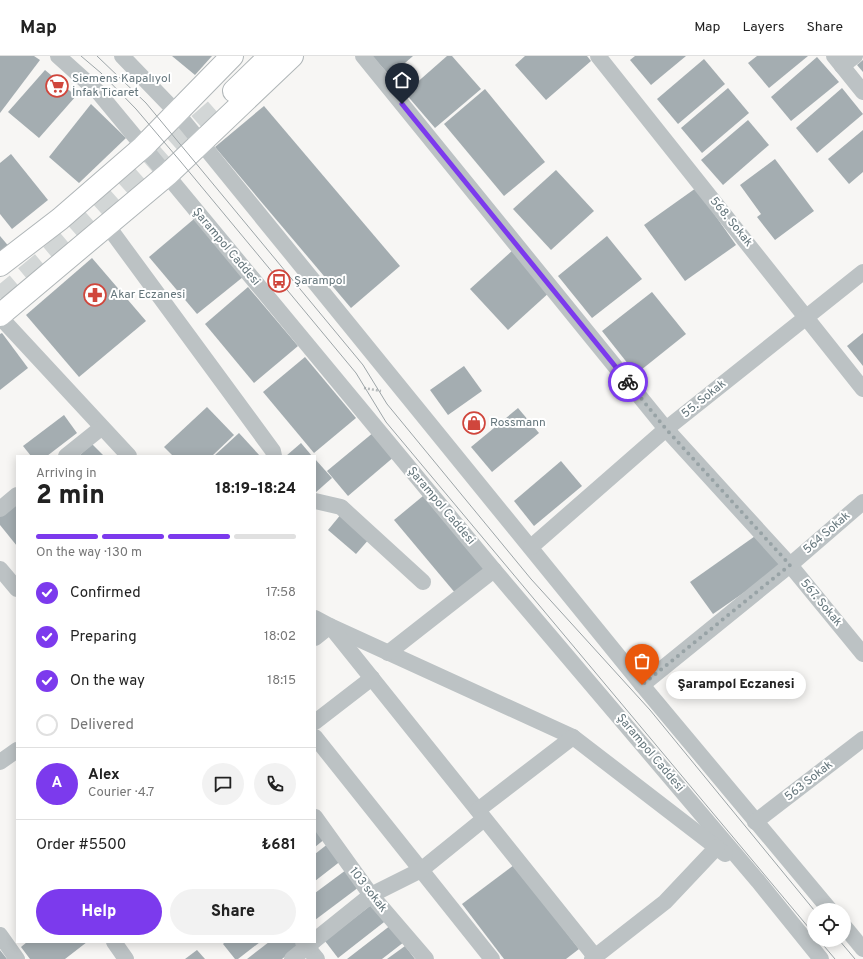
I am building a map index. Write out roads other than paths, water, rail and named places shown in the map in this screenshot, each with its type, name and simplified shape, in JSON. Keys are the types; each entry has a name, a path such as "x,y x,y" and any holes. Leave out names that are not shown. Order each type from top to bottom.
{"main road":[{"path":"0,265 60,219 143,147 232,56"},
{"path":"251,56 211,105 270,56"},
{"path":"0,316 168,174 292,56"}],"street":[{"name":"Şarampol Caddesi","path":"58,56 98,92 143,147 168,174 185,198 494,570 758,881 821,959"},
{"path":"122,56 177,113 642,685 824,903"},
{"name":"567. Sokak","path":"363,56 666,429 790,565 863,654"},
{"name":"568. Sokak","path":"598,56 863,388"},
{"path":"855,56 838,61 863,92"},
{"path":"108,225 273,451 274,455"},
{"name":"55. Sokak","path":"531,547 666,429 863,272"},
{"path":"0,316 101,428 128,455"},
{"path":"67,455 101,428"},
{"path":"0,509 16,496"},
{"path":"316,501 341,507 422,582"},
{"name":"564 Sokak","path":"642,685 790,565 863,502"},
{"path":"0,569 16,588"},
{"path":"388,653 494,570"},
{"path":"316,619 573,737 717,847 758,881"},
{"path":"316,637 330,626"},
{"path":"330,626 595,958 665,902 717,847"},
{"path":"316,721 372,678"},
{"path":"316,938 371,895 421,870 481,815 573,737"},
{"path":"316,738 492,959"},
{"name":"563 Sokak","path":"755,822 863,739"},
{"path":"0,762 16,751"},
{"name":"103 sokak","path":"316,818 371,895 426,959"},
{"path":"851,934 863,949"},
{"path":"7,936 18,959"},
{"path":"115,943 126,959"},
{"path":"292,959 309,943 317,959"}],"tunnel":[{"path":"0,298 70,239 216,109"}],"tram line":[{"path":"81,56 101,73 136,109 181,162 356,373 386,422 807,926"},
{"path":"97,56 146,103 363,365 387,404 531,579 650,710 808,903"},
{"path":"825,947 835,959"},
{"path":"845,947 855,959"}],"place":[{"name":"Siemens Kapalıyol İnfak Ticaret","path":"57,86"},
{"name":"Şarampol","path":"279,281"},
{"name":"Akar Eczanesi","path":"95,295"},
{"name":"Rossmann","path":"474,423"},
{"name":"Şarampol Eczanesi","path":"642,685"}]}
